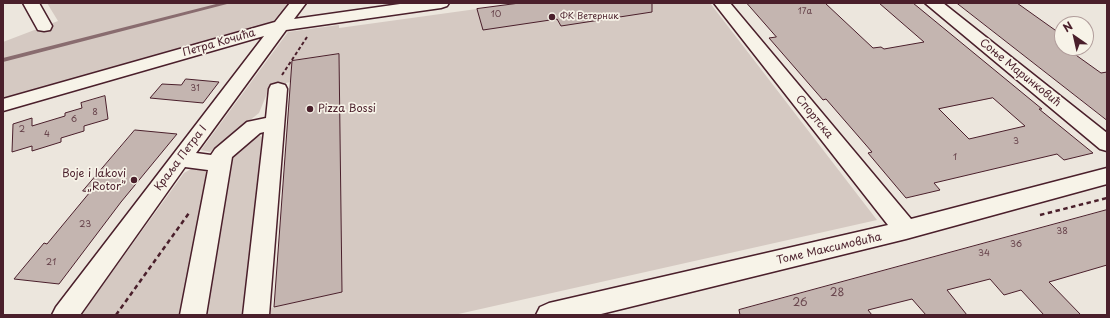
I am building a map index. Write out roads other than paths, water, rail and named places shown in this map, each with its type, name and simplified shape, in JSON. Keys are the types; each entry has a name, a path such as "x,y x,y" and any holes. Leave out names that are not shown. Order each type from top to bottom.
{"street":[{"path":"31,3 44,26"},
{"name":"Краља Петра I","path":"65,315 298,3"},
{"name":"Петра Кочића","path":"3,105 280,26 441,3"},
{"name":"Спортска","path":"722,3 906,230"},
{"name":"Соње Маринковић","path":"933,3 1107,144"},
{"path":"256,315 278,89"},
{"path":"193,315 222,154 254,127 275,124"},
{"path":"180,160 220,164"},
{"name":"Томе Максимовића","path":"549,315 906,230 1107,176"}],"waterway":[{"path":"3,60 225,3"}],"place":[{"name":"ФК Ветерник","path":"552,17"},
{"name":"Pizza Bossi","path":"310,109"},
{"name":"Boje i lakovi „Rotor”","path":"134,180"}]}
